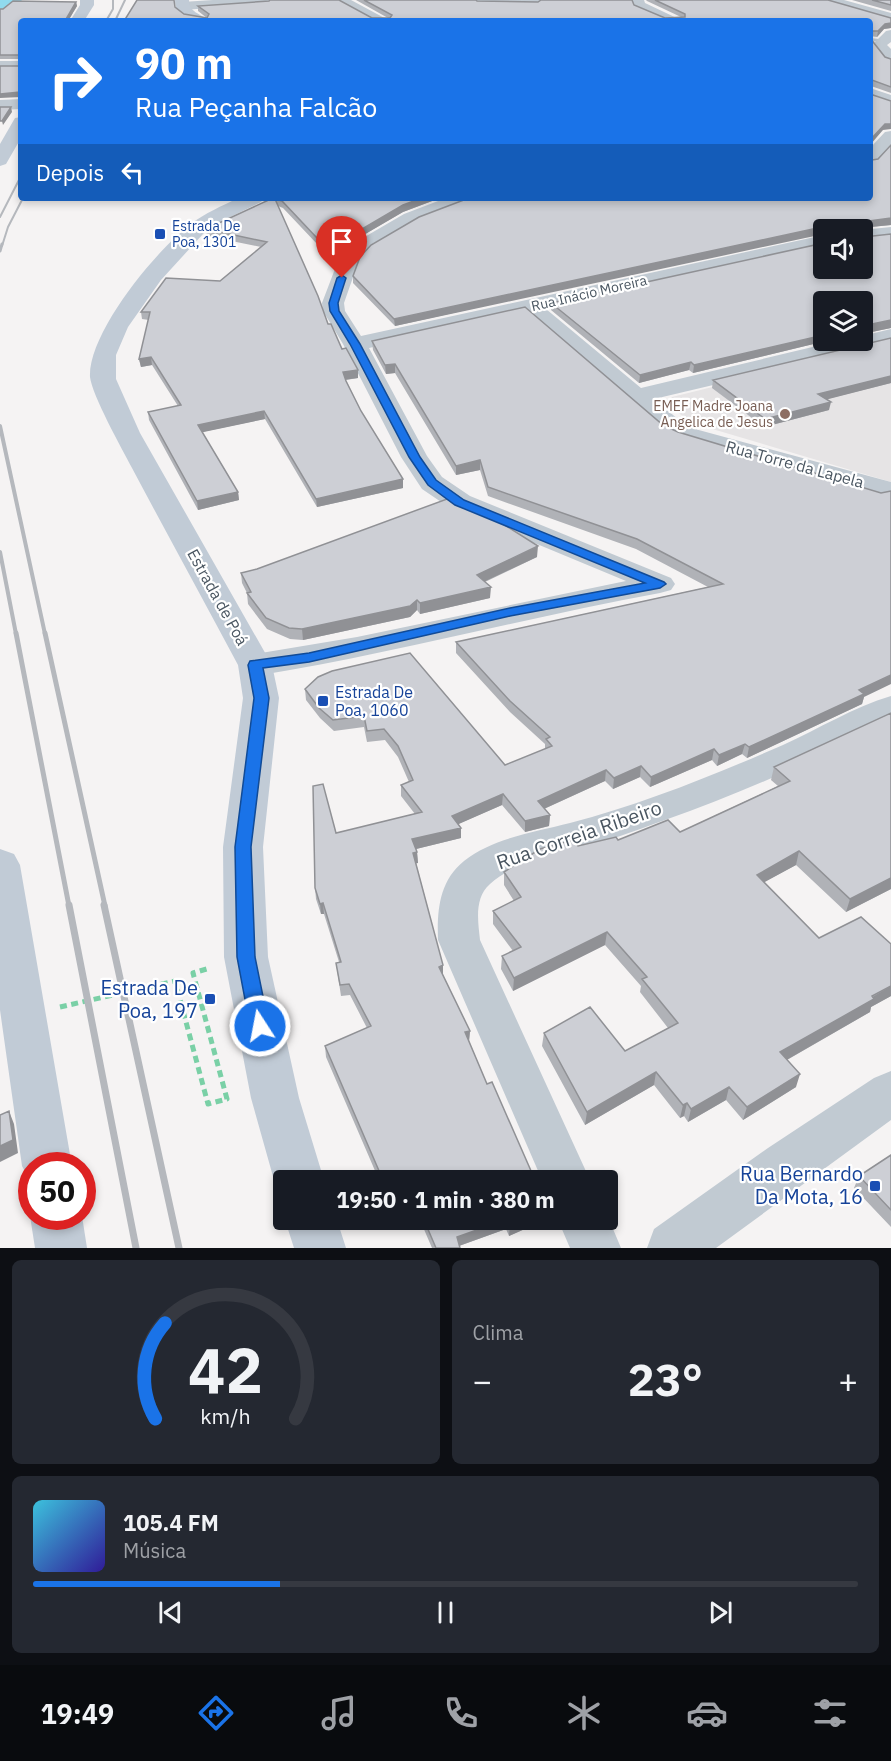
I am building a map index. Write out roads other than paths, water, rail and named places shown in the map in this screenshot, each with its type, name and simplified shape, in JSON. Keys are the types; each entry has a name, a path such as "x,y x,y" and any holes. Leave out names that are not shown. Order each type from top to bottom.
{"main road":[{"path":"79,18 87,5 87,0"},
{"path":"182,3 188,14 195,18"},
{"path":"0,160 18,127"},
{"name":"Estrada de Poá","path":"248,201 214,217 196,230 153,275 116,327 104,355 103,379 127,433 255,665 261,698 243,847 246,957 275,1098 296,1170"},
{"path":"0,865 45,1152"},
{"path":"58,1230 61,1248"},
{"path":"314,1230 320,1248"}],"street":[{"path":"182,3 269,0"},
{"path":"341,0 377,18"},
{"path":"476,0 538,1"},
{"path":"476,0 503,13"},
{"path":"638,0 639,5 647,10 668,18"},
{"path":"830,0 891,17"},
{"path":"884,39 879,45 891,58"},
{"path":"0,65 18,65"},
{"path":"873,94 891,100"},
{"path":"0,105 18,104"},
{"path":"873,156 891,136"},
{"path":"255,665 309,657 522,610 660,584 460,502 432,483 414,457 355,344 334,311 333,303 348,261 363,246 411,218 455,201"},
{"path":"873,235 891,233"},
{"name":"Rua Inácio Moreira","path":"355,344 813,243"},
{"name":"Rua Torre da Lapela","path":"530,306 670,425 686,434 891,490"},
{"path":"636,396 891,336"},
{"name":"Rua Correia Ribeiro","path":"562,1170 459,940 458,912 466,884 488,865 521,850 574,836 700,793 796,754 891,708"},
{"path":"673,1248 786,1165 891,1094"},
{"path":"588,1230 596,1248"}],"waterway":[{"path":"0,12 11,0"}],"railway":[{"path":"108,18 113,9 113,0"},
{"path":"116,18 125,0"},
{"path":"0,217 18,182"},
{"path":"2,246 8,227 21,201"},
{"path":"0,251 2,244"},
{"path":"0,426 45,634"},
{"path":"0,552 16,634"},
{"path":"16,633 69,906"},
{"path":"45,633 105,906"},
{"path":"69,905 136,1248"},
{"path":"104,905 179,1248"}],"place":[{"name":"Estrada De Poa, 1301","path":"160,234"},
{"name":"EMEF Madre Joana Angelica de Jesus","path":"785,414"},
{"name":"Estrada De Poa, 1060","path":"323,701"},
{"name":"Estrada De Poa, 197","path":"210,999"},
{"name":"Rua Bernardo Da Mota, 16","path":"875,1186"}]}
